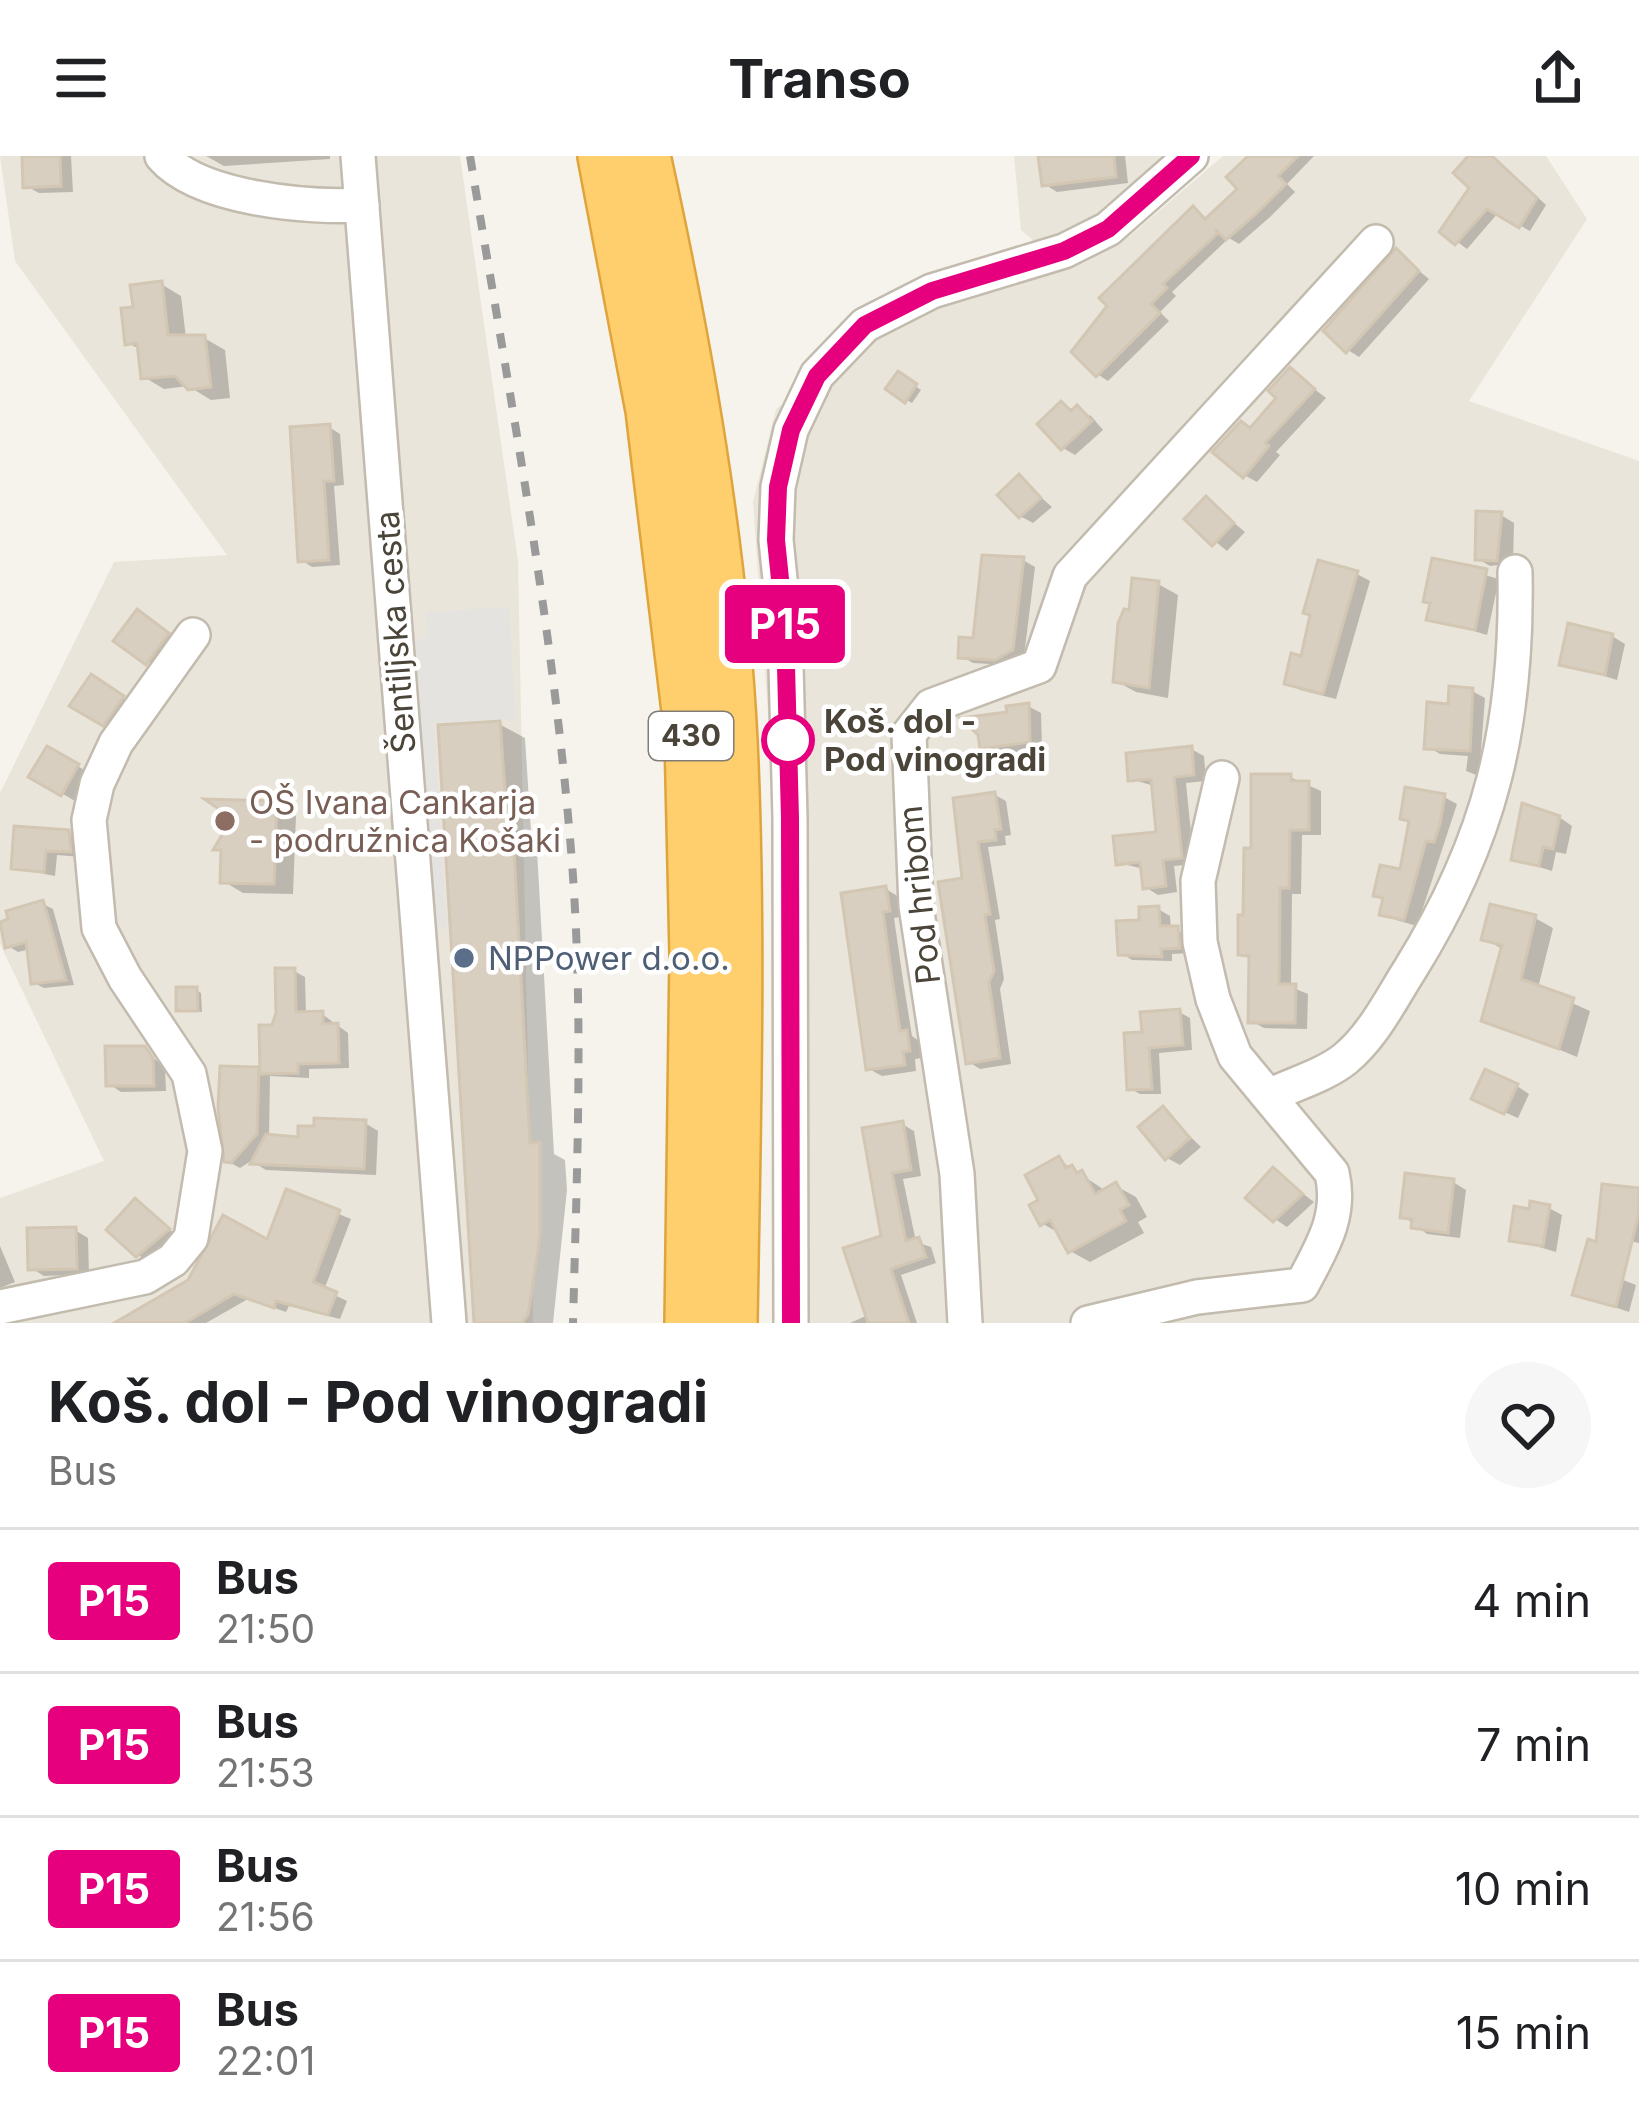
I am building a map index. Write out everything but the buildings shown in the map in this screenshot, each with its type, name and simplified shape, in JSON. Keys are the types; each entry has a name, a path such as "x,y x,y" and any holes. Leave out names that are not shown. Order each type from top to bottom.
{"highway":[{"name":"430","path":"604,156 652,410 692,736 696,976 691,1323"},
{"name":"430","path":"644,156 692,392 716,568 730,737 737,955 731,1323"}],"street":[{"path":"162,156 197,181 249,196 362,205"},
{"name":"Šentiljska cesta","path":"358,156 449,1323"},
{"path":"791,1323 790,818 785,628 776,540 778,487 791,430 817,376 865,325 932,291 1064,251 1108,229 1191,156"},
{"name":"Pod hribom","path":"965,1323 957,1174 916,906 909,734 931,706 1039,666 1070,576 1376,242"},
{"path":"1271,1095 1341,1063 1363,1042 1455,897 1506,745 1517,658 1515,572"},
{"path":"14,1310 145,1277 173,1260 191,1238 205,1151 189,1074 124,978 99,928 89,820 97,784 116,742 193,635"},
{"path":"1088,1323 1201,1310 1302,1285 1330,1233 1337,1197 1332,1173 1234,1055 1200,942 1198,881 1222,778"}],"shaded area":[{"path":"0,156 460,156 518,561 533,1323 0,1323 0,1198 104,1161 0,944 0,793 114,562 227,555 15,261"},
{"path":"1014,156 1176,156 1122,202 1036,243 1021,230"},
{"path":"1223,156 1546,156 1587,219 1469,401 1639,461 1639,1323 775,1323 771,756 753,502 776,409 862,346 960,298 1084,263 1131,235"},
{"path":"509,607 516,719 434,723 447,927 430,928 413,640 428,638 426,612"}],"railway":[{"path":"470,156 541,589 571,850 578,1027 573,1323"}],"bus line":[{"name":"P15","path":"791,1323 790,818 785,628 776,540 778,487 791,430 817,376 865,325 932,291 1064,251 1108,229 1191,156"}],"place":[{"name":"Koš. dol - Pod vinogradi","path":"788,740"},
{"name":"OŠ Ivana Cankarja - podružnica Košaki","path":"225,821"},
{"name":"NPPower d.o.o.","path":"464,958"}]}
